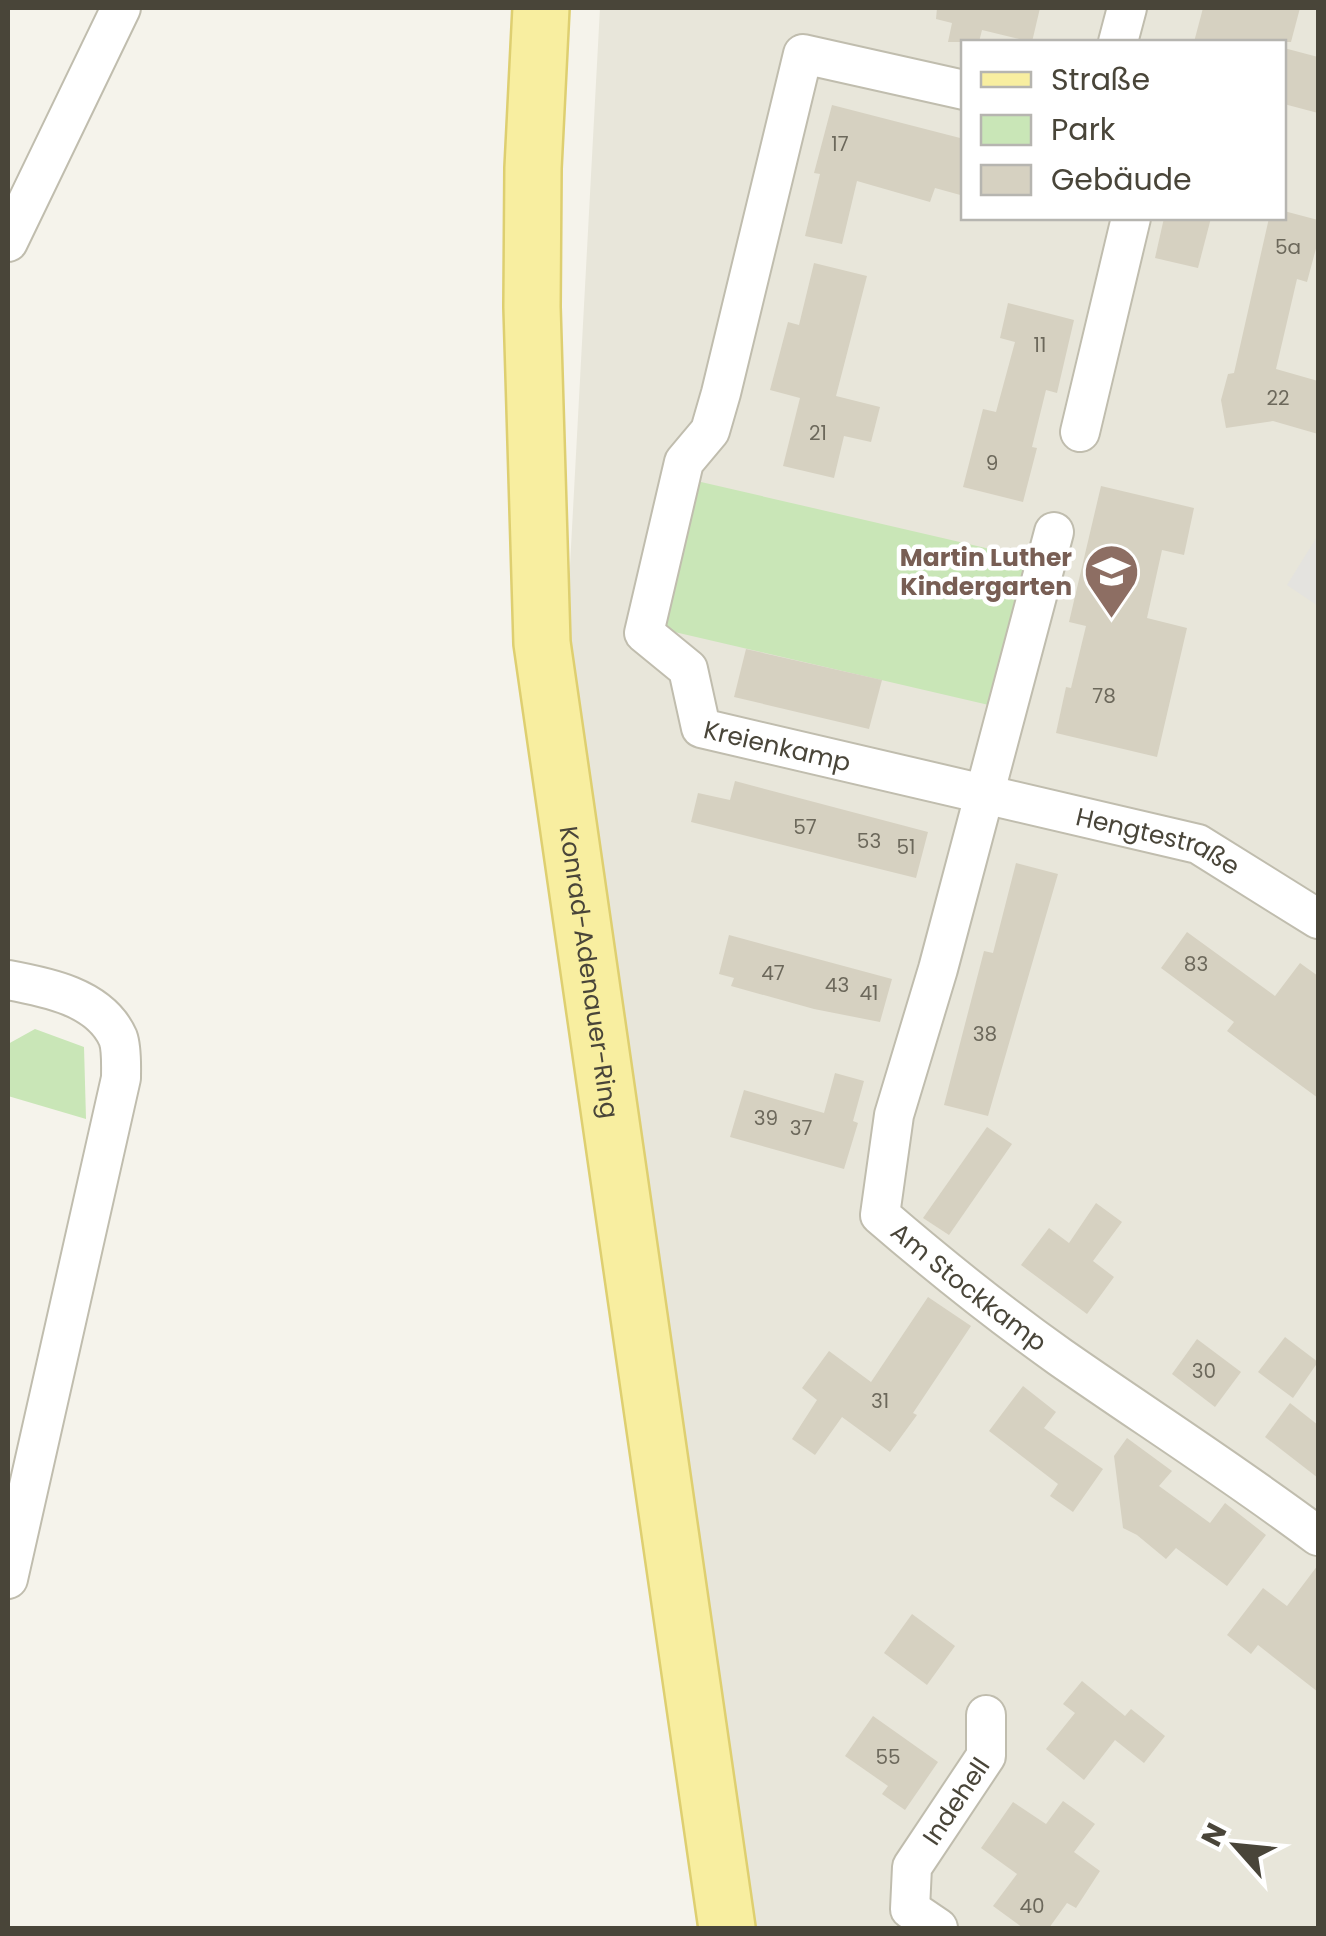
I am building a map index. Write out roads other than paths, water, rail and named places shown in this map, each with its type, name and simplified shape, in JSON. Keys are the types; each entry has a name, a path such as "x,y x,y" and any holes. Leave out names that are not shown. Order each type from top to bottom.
{"main road":[{"name":"Konrad-Adenauer-Ring","path":"541,8 533,150 532,307 542,643 727,1928"}],"street":[{"path":"8,242 121,8"},
{"path":"1119,40 1127,8"},
{"name":"Kreienkamp","path":"961,89 803,54 722,393 710,431 684,462 644,633 688,669 701,728 984,794"},
{"path":"1080,432 1130,220"},
{"path":"984,794 1054,532"},
{"name":"Hengtestraße","path":"984,794 1198,844 1318,919"},
{"name":"Am Stockkamp","path":"984,794 894,1115 880,1215 938,1265 1059,1356 1318,1536"},
{"path":"8,980 64,993 98,1011 119,1039 122,1078 8,1579"},
{"name":"Indehell","path":"938,1928 910,1909 912,1866 986,1756 986,1716"}],"place":[{"name":"Martin Luther Kindergarten","path":"1111,620"}]}
